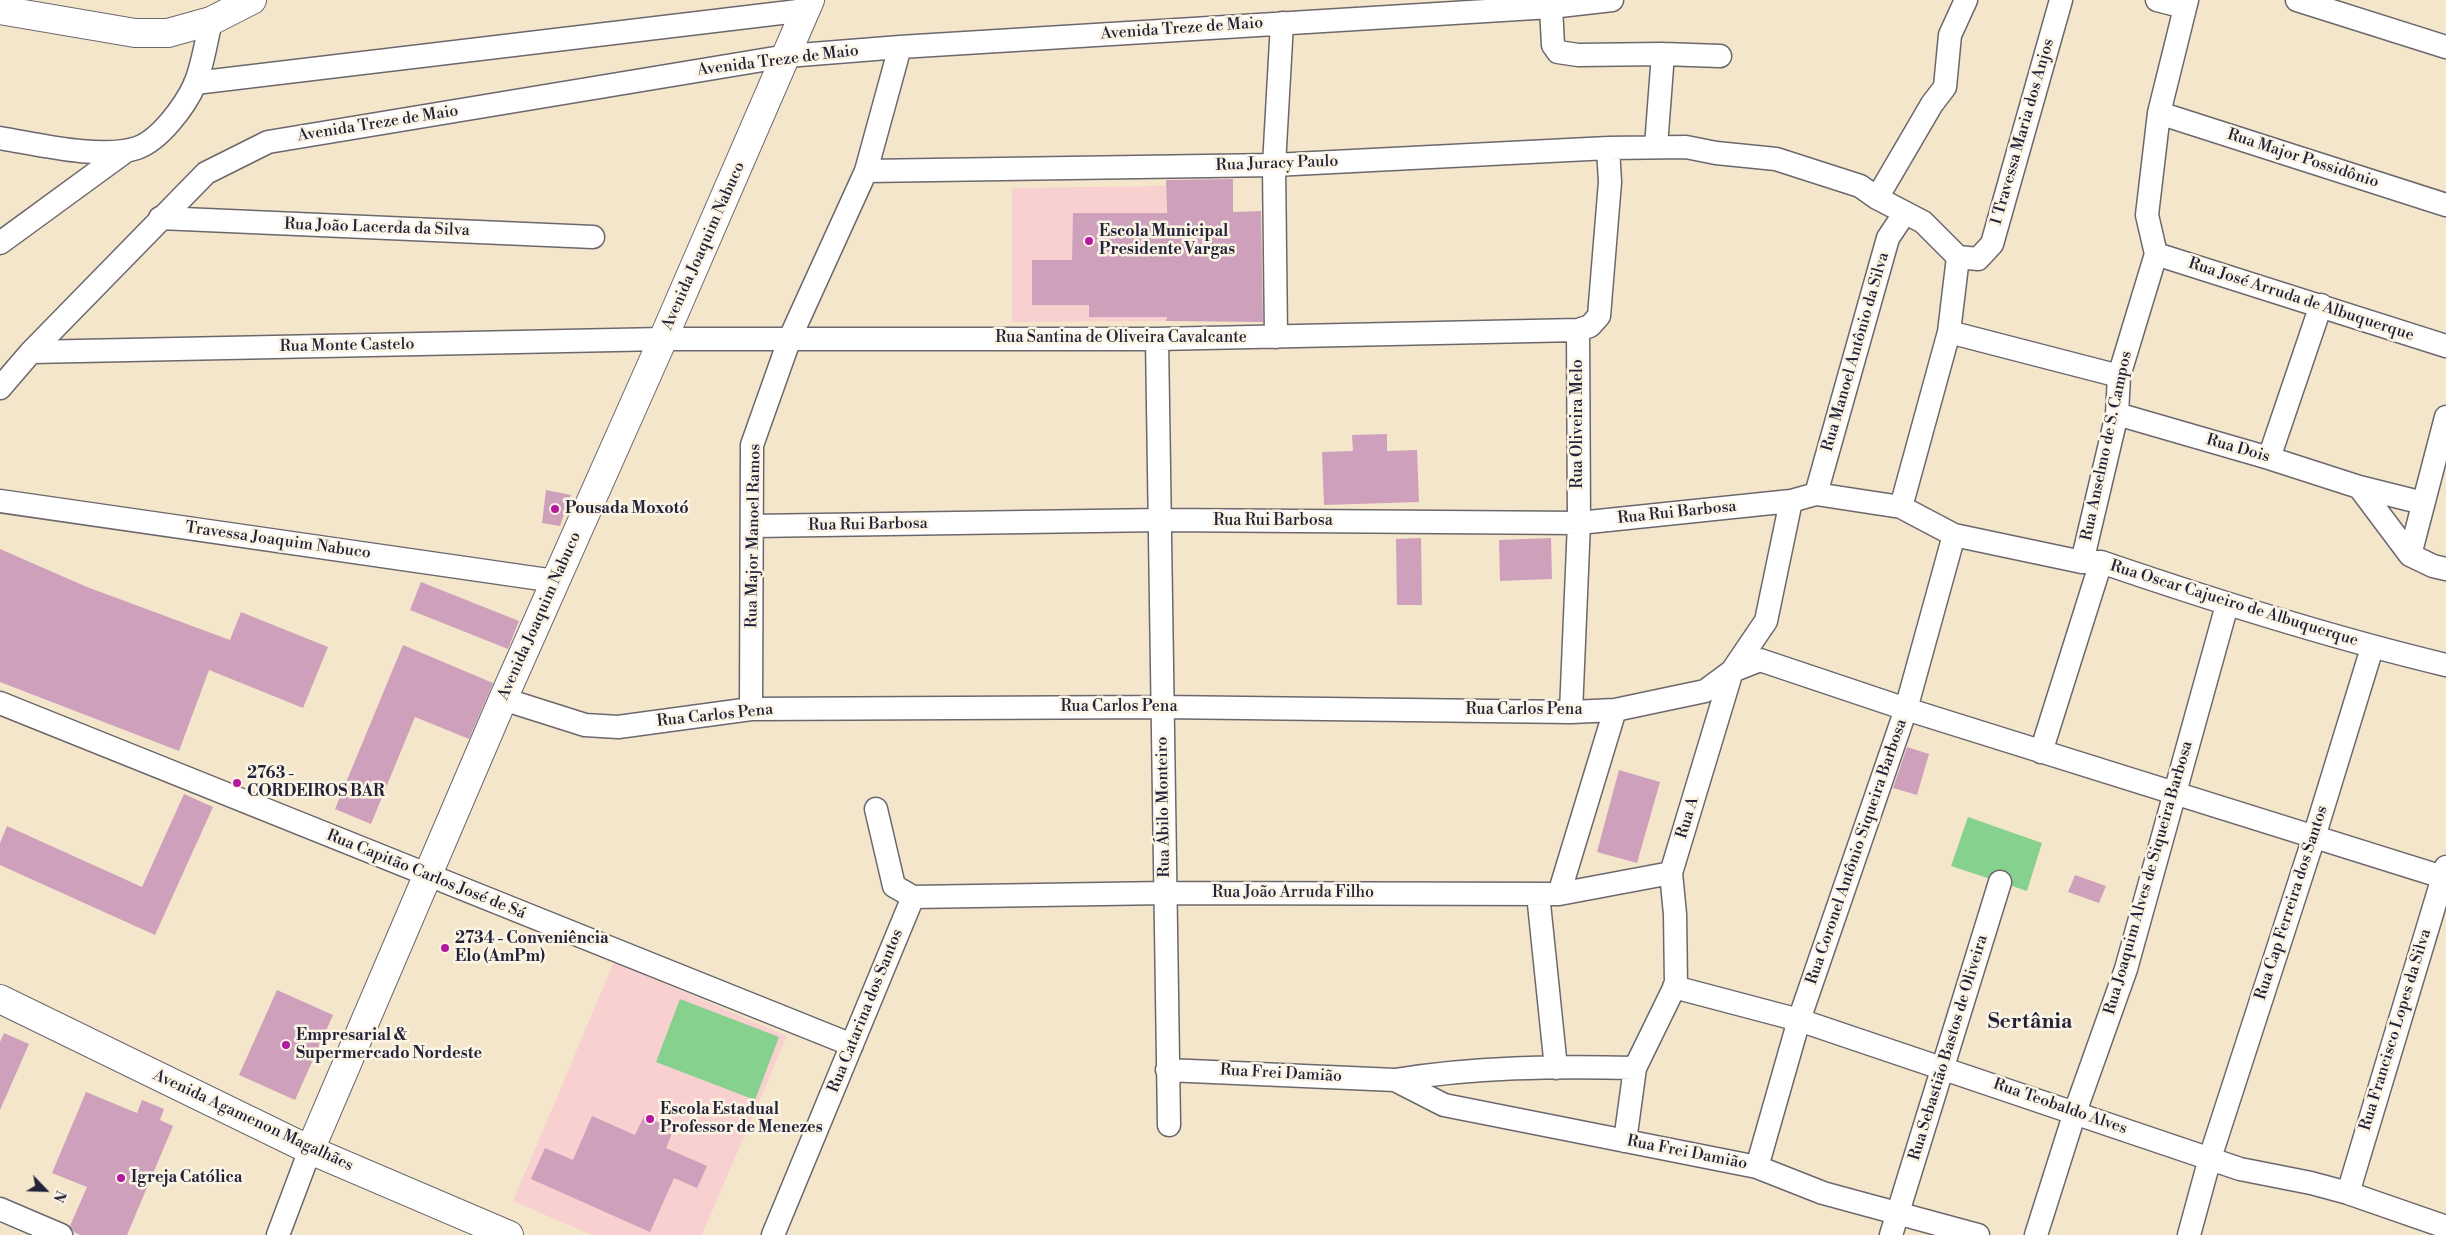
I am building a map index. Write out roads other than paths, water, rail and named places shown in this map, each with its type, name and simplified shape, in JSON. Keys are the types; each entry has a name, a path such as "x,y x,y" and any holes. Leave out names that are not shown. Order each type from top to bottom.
{"main road":[{"path":"0,10 135,33 168,33 211,21 252,0"},
{"name":"Avenida Joaquim Nabuco","path":"310,1150 503,699 663,339 808,5"},
{"name":"Avenida Agamenon Magalhães","path":"0,999 310,1150 509,1235"}],"street":[{"name":"Avenida Treze de Maio","path":"0,388 31,352 206,173 268,142 787,56 900,47 1551,7 1612,0"},
{"path":"1877,198 1927,112 1945,87 1950,35 1966,0"},
{"name":"1 Travessa Maria dos Anjos","path":"1968,258 1992,244 2061,0"},
{"path":"2158,0 2185,4"},
{"path":"2297,0 2446,46"},
{"name":"Rua Anselmo de S. Campos","path":"2041,752 2092,562 2117,414 2119,376 2156,254 2147,215 2160,113 2185,4"},
{"path":"195,83 808,5"},
{"path":"1551,7 1552,46 1558,52 1578,56 1662,54 1720,56"},
{"path":"0,138 102,153 137,148 162,130 176,116 195,83 211,21"},
{"path":"1276,337 1274,165 1282,23"},
{"name":"Rua Major Manoel Ramos","path":"751,709 752,445 790,338 866,171 900,47"},
{"path":"1656,146 1662,54"},
{"name":"Rua Major Possidônio","path":"2160,113 2446,205"},
{"name":"Rua Juracy Paulo","path":"866,171 1274,165 1608,148 1686,147 1716,153 1776,159 1860,186 1904,214 1923,222 1968,258"},
{"path":"1578,330 1590,326 1598,316 1610,182 1608,148"},
{"path":"0,244 129,149"},
{"name":"Rua Manoel Antônio da Silva","path":"1816,494 1888,238 1904,214"},
{"name":"Rua João Lacerda da Silva","path":"160,218 594,237"},
{"name":"Rua José Arruda de Albuquerque","path":"2156,254 2446,346"},
{"path":"1901,507 1968,258"},
{"path":"2269,458 2321,305"},
{"name":"Rua Santina de Oliveira Cavalcante","path":"663,339 1157,339 1578,330"},
{"name":"Rua Oliveira Melo","path":"1571,712 1579,523 1578,330"},
{"path":"1949,332 2119,376"},
{"name":"Rua Monte Castelo","path":"31,352 663,339"},
{"name":"Rua Ábilo Monteiro","path":"1157,339 1169,1125"},
{"name":"Rua Dois","path":"2117,414 2269,458 2359,487 2423,504"},
{"path":"2410,555 2446,417"},
{"path":"2359,487 2410,555 2433,566 2446,569"},
{"name":"Rua Oscar Cajueiro de Albuquerque","path":"1791,501 1816,494 1901,507 1954,535 2092,562 2372,648 2446,665"},
{"name":"Rua Rui Barbosa","path":"753,526 1160,520 1579,523 1791,501"},
{"name":"Rua A","path":"1624,1141 1635,1068 1674,987 1675,914 1671,873 1732,671 1766,621 1791,501"},
{"name":"Travessa Joaquim Nabuco","path":"0,502 555,580"},
{"name":"Rua Coronel Antônio Siqueira Barbosa","path":"1757,1167 1799,1020 1906,709 1954,535"},
{"name":"Rua Joaquim Alves de Siqueira Barbosa","path":"2036,1235 2075,1112 2126,969 2227,605"},
{"name":"Rua Cap Ferreira dos Santos","path":"2189,1235 2210,1158 2314,837 2372,648"},
{"path":"1732,671 1760,660 2041,752 2175,792 2314,837 2445,874"},
{"name":"Rua Carlos Pena","path":"503,699 585,725 618,727 751,709 1162,707 1571,712 1615,710 1705,691 1732,671"},
{"name":"Rua Capitão Carlos José de Sá","path":"0,702 852,1045"},
{"path":"1556,1068 1549,894 1615,710"},
{"path":"876,809 894,886 914,897"},
{"name":"Rua João Arruda Filho","path":"914,897 1165,893 1549,894 1671,873"},
{"name":"Rua Francisco Lopes da Silva","path":"2348,1193 2445,874"},
{"name":"Rua Sebastião Bastos de Oliveira","path":"1891,1235 2000,882"},
{"name":"Rua Catarina dos Santos","path":"773,1235 914,897"},
{"name":"Rua Teobaldo Alves","path":"1674,987 1799,1020 2240,1169 2311,1183 2348,1193 2446,1229"},
{"name":"Rua Frei Damião","path":"1167,1070 1396,1080 1444,1072 1556,1068 1635,1068"},
{"name":"Rua Frei Damião","path":"1396,1080 1444,1105 1757,1167 1824,1193 1978,1235"},
{"name":"Avenida Joaquim Nabuco","path":"278,1235 310,1150"},
{"path":"0,1208 61,1235"},
{"path":"2433,1235 2446,1229"}],"place":[{"name":"Escola Municipal Presidente Vargas","path":"1089,241"},
{"name":"Pousada Moxotó","path":"555,509"},
{"name":"2763 - CORDEIROS BAR","path":"237,783"},
{"name":"2734 - Conveniência Elo (AmPm)","path":"445,948"},
{"name":"Empresarial & Supermercado Nordeste","path":"286,1045"},
{"name":"Escola Estadual Professor de Menezes","path":"650,1119"},
{"name":"Igreja Católica","path":"121,1178"}],"district":[{"name":"Sertânia","path":"2030,1023"}]}
